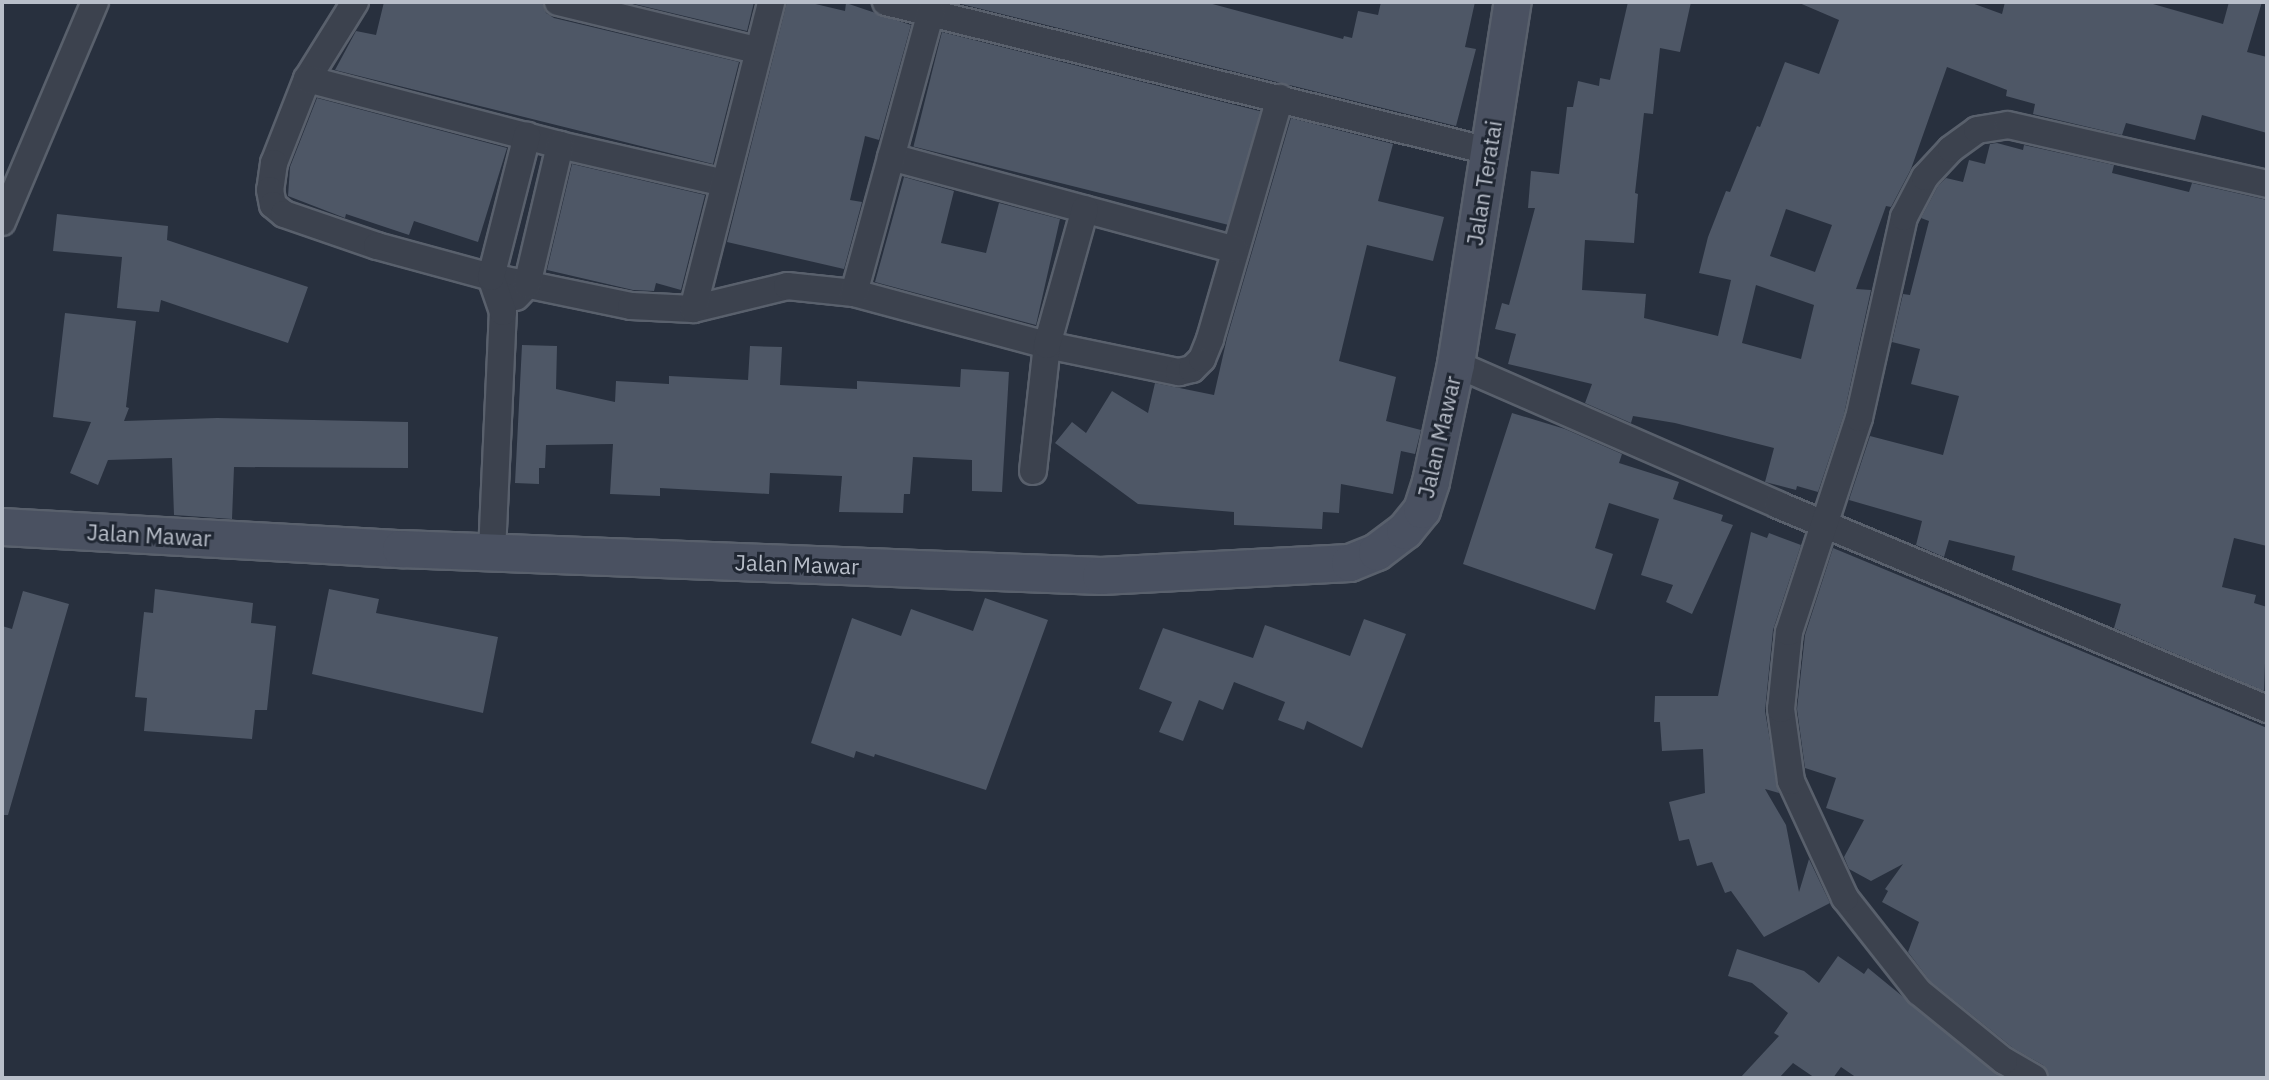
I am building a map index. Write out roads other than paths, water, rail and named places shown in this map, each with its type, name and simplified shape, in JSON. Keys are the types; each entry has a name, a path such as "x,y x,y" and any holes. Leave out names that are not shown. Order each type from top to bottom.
{"street":[{"path":"2,222 10,186 95,2"},
{"path":"355,2 307,79 274,163 270,190 273,205 284,214 377,246 491,277 631,306 693,309 787,286 854,293 1047,345 1179,372 1192,369 1202,359 1210,339 1280,98"},
{"path":"558,2 757,50"},
{"path":"693,309 771,2"},
{"path":"886,2 1489,151"},
{"name":"Jalan Teratai","path":"1456,364 1513,2"},
{"path":"854,293 931,11"},
{"path":"307,79 560,145 724,183"},
{"path":"2034,1078 2004,1061 1919,992 1845,898 1791,781 1781,709 1789,632 1827,525 1859,418 1904,217 1925,177 1951,149 1977,130 2008,125 2267,184"},
{"path":"492,552 503,312 491,277 527,136"},
{"path":"503,312 527,285 560,145"},
{"path":"891,157 1235,250"},
{"path":"1033,471 1047,345 1085,209"},
{"path":"1456,364 1827,525 2267,709"},
{"name":"Jalan Mawar","path":"2,527 492,552 1101,576 1350,563 1377,552 1405,531 1422,510 1456,364"}]}
